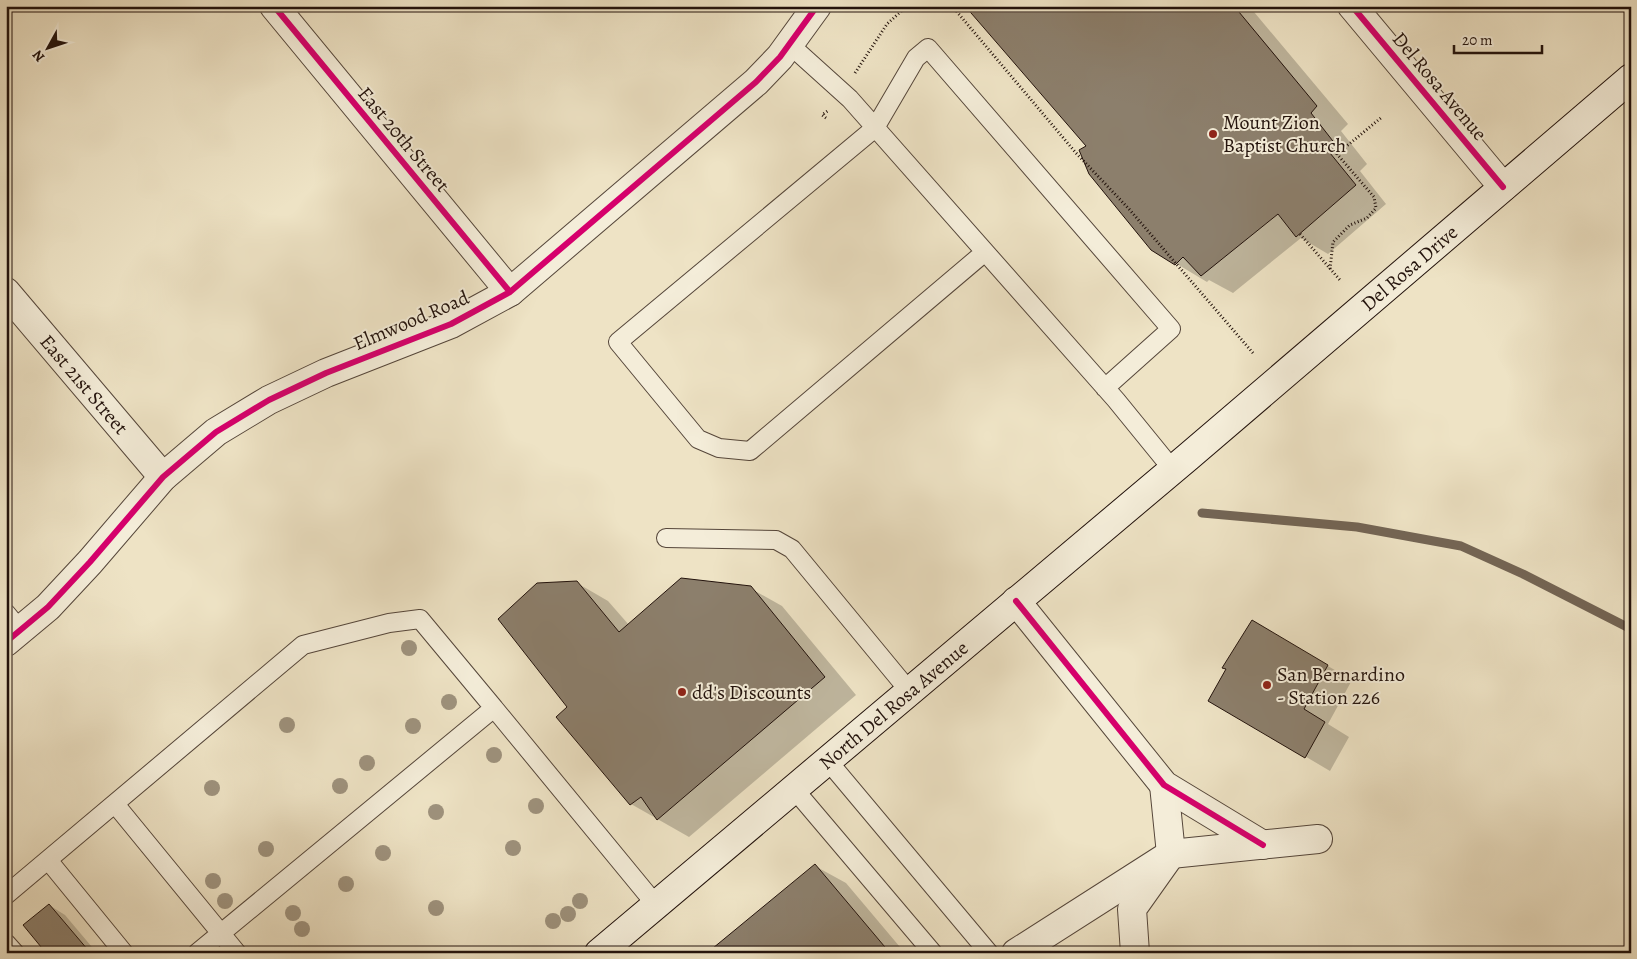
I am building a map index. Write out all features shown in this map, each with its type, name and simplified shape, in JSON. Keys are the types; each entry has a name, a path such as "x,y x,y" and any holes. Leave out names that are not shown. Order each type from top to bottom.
{"street":[{"name":"East 20th Street","path":"274,6 510,292"},
{"name":"Del Rosa Avenue","path":"1352,6 1503,187"},
{"name":"Elmwood Road","path":"11,628 48,607 163,478 216,432 269,400 326,373 451,324 510,292 756,82 790,44 806,10"},
{"name":"Del Rosa Drive","path":"1180,463 1631,78"},
{"name":"East 21st Street","path":"6,292 163,478"},
{"name":"North Del Rosa Avenue","path":"599,953 1180,463"},
{"path":"1016,601 1164,786 1263,844"},
{"path":"1135,953 1132,909 1170,854 1164,786"},
{"path":"1016,953 1170,854 1318,839"}],"lane":[{"path":"790,44 842,92 1105,388 1180,463"},
{"path":"985,252 750,451 719,448 698,439 618,342 875,128 916,58 928,48 1172,329 1105,388"},
{"path":"666,538 776,540 792,549 910,692"},
{"path":"6,895 303,645 389,623 420,619 656,905"},
{"path":"197,953 494,708"},
{"path":"828,760 989,953"},
{"path":"794,789 933,953"},
{"path":"115,804 238,953"},
{"path":"48,860 124,953"},
{"path":"6,943 15,953"}],"path":[{"path":"826,118 822,115 834,105 887,24 907,6"},
{"path":"915,6 918,10 923,6"},
{"path":"952,6 1076,154 1129,209 1253,353"},
{"path":"1330,269 1333,242 1350,225 1367,218 1376,208 1374,197 1337,154 1382,117"},
{"path":"1300,234 1340,280"}],"building":[{"path":"965,6 1234,6 1317,106 1311,113 1336,145 1330,153 1356,185 1296,237 1278,214 1201,276 1183,257 1175,265 1151,250 1089,174 1079,150 1086,146"},
{"name":"dd's Discounts","path":"681,578 751,586 825,677 657,820 641,797 630,805 556,717 567,707 498,619 537,583 577,581 619,632"},
{"name":"San Bernardino - Station 226","path":"1252,620 1328,665 1304,709 1325,722 1305,758 1208,701 1226,669 1222,668"},
{"path":"815,864 890,953 707,953"},
{"path":"49,904 88,950 85,953 46,953 23,925"}],"waterway":[{"path":"1202,513 1357,527 1461,546 1523,574 1631,629"}],"cycle path":[{"path":"274,6 510,292"},
{"path":"6,642 48,607 90,562 163,477 216,432 269,400 326,373 451,324 510,292 756,82 780,57 817,6"},
{"path":"1352,6 1503,187"},
{"path":"1016,601 1164,785 1263,845"}],"place":[{"name":"Mount Zion Baptist Church","path":"1213,134"},
{"name":"San Bernardino - Station 226","path":"1267,685"},
{"name":"dd's Discounts","path":"682,692"}]}
